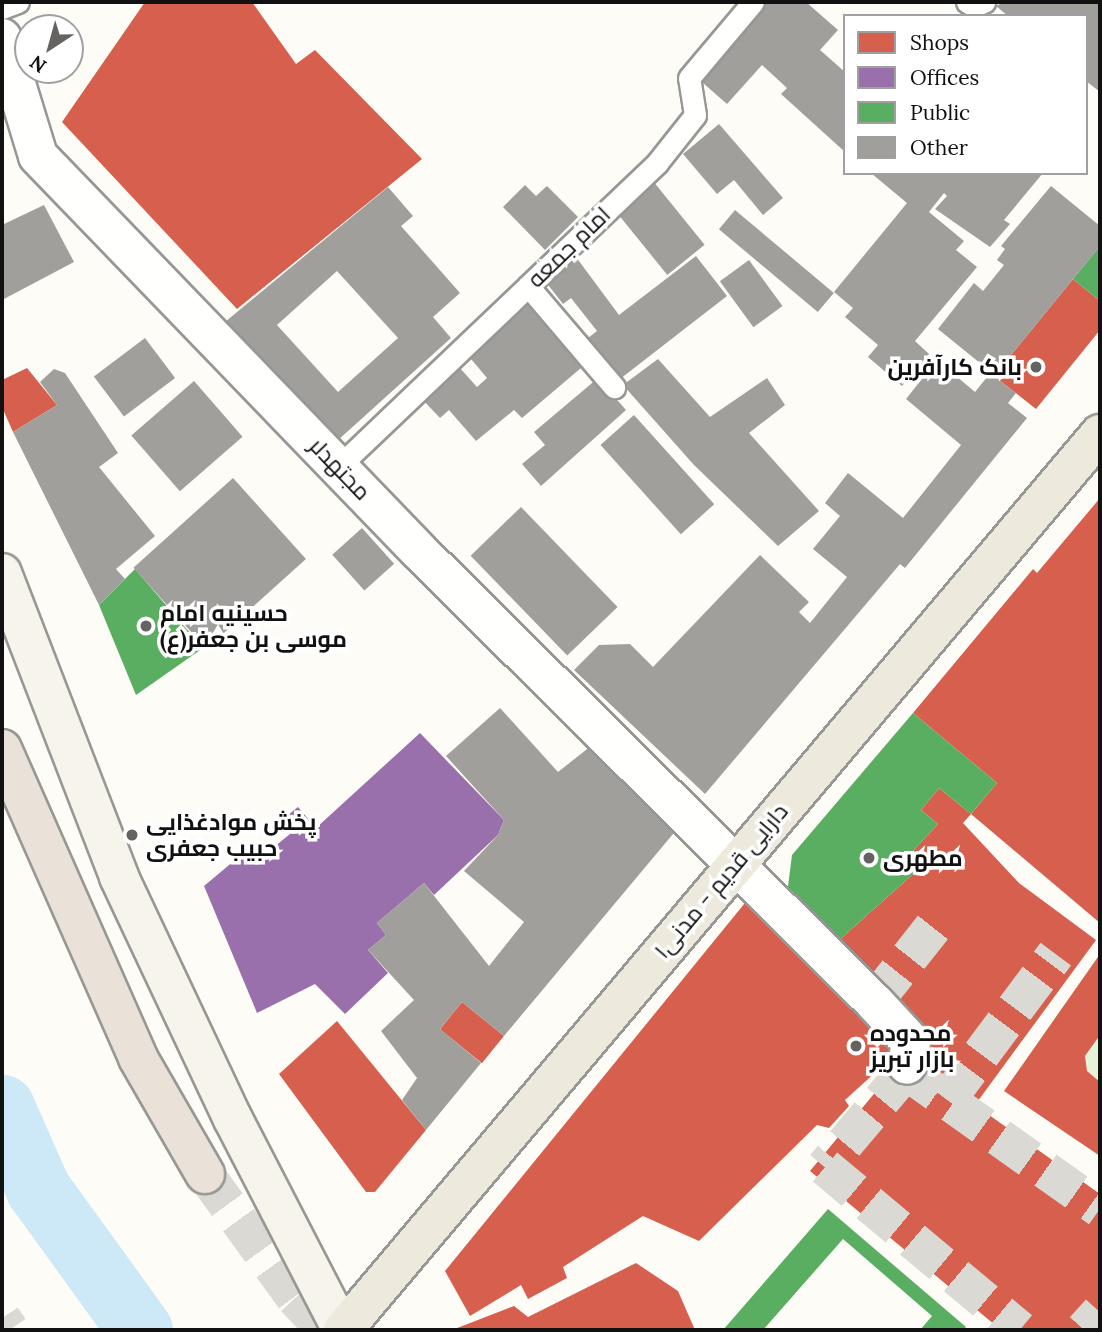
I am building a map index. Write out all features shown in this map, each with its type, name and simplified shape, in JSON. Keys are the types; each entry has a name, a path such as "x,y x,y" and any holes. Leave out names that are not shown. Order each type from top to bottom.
{"highway":[{"path":"2,729 9,761 138,1058 205,1174"}],"main road":[{"name":"دارایی قدیم - مدنی۱","path":"343,1330 1100,433"},
{"path":"2,573 119,877 233,1119 343,1330"}],"street":[{"name":"مجتهدلر","path":"2,38 38,156 338,467 733,867 759,887 911,1042 907,1065"}],"lane":[{"path":"2,8 18,2"},
{"name":"امام جمعه","path":"338,467 657,163 695,115 690,78 753,2"},
{"path":"967,2 974,6 984,2"},
{"path":"528,286 614,387"}],"green space":[{"path":"1100,1035 1100,1082 1087,1071 1085,1056"}],"building: Shops":[{"path":"145,2 252,2 296,64 315,50 422,159 237,309 62,122"},
{"path":"1073,279 1100,301 1100,330 1036,409 994,376"},
{"path":"27,368 57,405 13,432 2,407 2,380"},
{"path":"1100,498 1100,923 971,814 997,783 913,713 1033,569 1037,573"},
{"path":"939,788 971,814 963,823 1019,883 1096,940 975,1105 1100,1194 1099,1330 1001,1330 810,1171 897,1066 917,1062 828,950 921,867 910,854 938,824 921,810"},
{"path":"749,898 900,1050 845,1100 849,1106 829,1128 817,1125 699,1241 643,1216 563,1267 567,1278 528,1299 521,1285 470,1316 445,1271"},
{"path":"1100,954 1100,1035 1085,1056 1087,1071 1100,1082 1100,1156 1004,1091"},
{"path":"462,1002 504,1036 482,1063 440,1029"},
{"path":"337,1021 426,1130 375,1192 366,1192 279,1074"},
{"path":"636,1263 678,1291 695,1330 452,1330 514,1306 528,1317"}],"building: Offices":[{"path":"420,733 504,820 498,835 434,895 424,883 377,923 386,935 368,950 388,973 345,1014 315,984 257,1013 204,886 247,850 258,860 290,834 278,823 298,807 316,828"}],"building: Public":[{"path":"1100,246 1100,301 1073,279"},
{"name":"حسینیه امام موسی بن جعفر(ع)","path":"135,569 203,648 136,695 99,605"},
{"path":"913,713 997,783 971,814 939,788 921,810 938,824 910,854 921,867 828,950 786,902 792,855"},
{"path":"828,1209 966,1327 963,1330 920,1330 932,1316 843,1239 763,1330 723,1330"}],"building: Other":[{"path":"761,2 806,2 838,30 820,50 843,70 843,150 781,94 787,88 762,65 727,104 695,76"},
{"path":"1004,2 1100,2 1100,92 1088,83 1088,14 1006,14 996,6"},
{"path":"719,124 783,198 763,215 734,180 717,194 683,154"},
{"path":"873,175 1041,175 1004,220 1010,224 990,247 935,209 947,196 944,193 929,212 964,241 956,250 977,267 915,341 929,354 902,386 868,357 878,345 845,317 853,308 834,292 907,203"},
{"path":"653,181 705,245 667,275 616,211"},
{"path":"525,185 536,196 547,186 578,217 545,250 503,207"},
{"path":"1051,186 1100,226 1100,246 994,376 1016,393 1008,403 1027,418 905,568 900,564 705,794 574,670 599,645 630,644 653,667 760,555 809,602 799,612 810,623 847,577 813,549 840,516 825,503 848,473 903,518 961,445 906,399 937,360 975,392 991,372 938,329 974,283 983,291 1004,265 997,260 1005,249 1001,246"},
{"path":"388,187 413,216 401,226 460,293 433,317 451,338 337,441 225,322","holes":["337,271 398,338 338,392 277,325"]},
{"path":"44,205 74,262 2,300 2,225"},
{"path":"735,210 834,293 818,312 719,229"},
{"path":"573,253 619,315 696,256 727,296 620,379 588,338 597,331 571,298 563,304 542,277"},
{"path":"749,260 783,306 753,327 720,281"},
{"path":"526,303 581,368 522,418 514,410 476,441 449,410 440,418 422,399 459,367 477,387 487,378 466,353"},
{"path":"145,338 175,378 124,416 94,377"},
{"path":"658,359 710,417 767,378 785,405 749,433 819,511 778,546 694,465 623,385"},
{"path":"54,369 65,373 118,453 99,467 155,536 116,569 125,579 99,605 13,432 57,405 40,382"},
{"path":"598,378 626,410 541,486 522,464 545,445 534,432"},
{"path":"194,381 243,437 180,491 131,435"},
{"path":"634,415 714,504 681,534 601,445"},
{"path":"233,478 306,559 206,649 133,568"},
{"path":"521,507 618,607 567,656 471,556"},
{"path":"362,528 394,564 364,590 332,555"},
{"path":"500,708 558,772 596,742 678,828 504,1036 462,1002 440,1029 481,1063 426,1130 402,1100 417,1078 381,1031 414,1000 368,950 386,935 377,923 424,883 489,966 524,922 464,871 498,835 504,820 446,756"}],"waterway":[{"path":"2,1107 38,1189 140,1330"}],"tunnel":[{"path":"874,1002 934,926"},
{"path":"947,1100 1056,954"},
{"path":"907,1065 906,1071 1100,1209"},
{"path":"906,1071 825,1167 1020,1330"},
{"path":"205,1174 295,1298 325,1330"},
{"path":"1084,1330 1100,1312"},
{"path":"2,1318 10,1330"}],"place":[{"name":"بانک کارآفرین","path":"1036,367"},
{"name":"حسینیه امام موسی بن جعفر(ع)","path":"146,626"},
{"name":"پخش موادغذایی حبیب جعفری","path":"132,835"},
{"name":"مطهری","path":"869,858"},
{"name":"محدوده بازار تبریز","path":"856,1046"}]}
